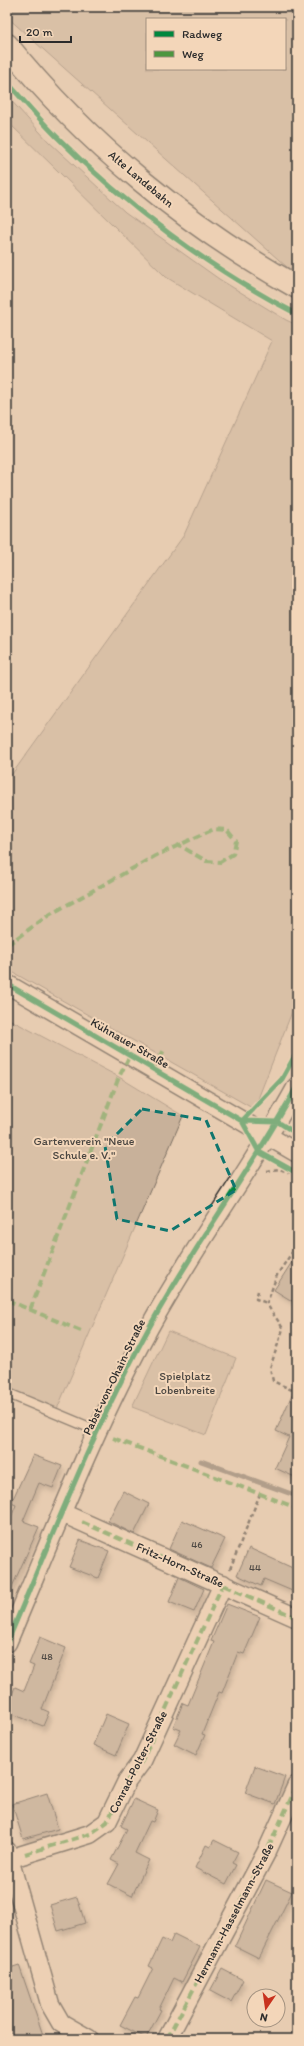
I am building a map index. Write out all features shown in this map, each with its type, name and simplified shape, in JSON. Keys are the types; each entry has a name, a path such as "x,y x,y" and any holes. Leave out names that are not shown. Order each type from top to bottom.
{"main road":[{"name":"Alte Landebahn","path":"7,45 56,100 121,163 199,225 258,264 297,287"}],"street":[{"name":"Kühnauer Straße","path":"7,984 297,1153"},
{"name":"Pabst-von-Ohain-Straße","path":"7,1643 98,1431 151,1324 269,1137 297,1086"},
{"name":"Fritz-Horn-Straße","path":"62,1513 297,1618"},
{"name":"Conrad-Polter-Straße","path":"8,1855 90,1834 107,1822 127,1781 142,1761 223,1584"},
{"name":"Hermann-Hasselmann-Straße","path":"167,2039 267,1851 297,1785"},
{"path":"8,1855 50,2004 61,2023 89,2039"}],"lane":[{"path":"7,1393 98,1431"}],"path":[{"path":"263,1172 279,1169 297,1174"},
{"path":"266,1303 277,1275 297,1245"},
{"path":"258,1291 256,1299 266,1303 271,1314 278,1319 283,1329 270,1368 273,1381 292,1390"},
{"path":"223,1584 260,1494"}],"highlighted area":[{"path":"142,1109 206,1120 236,1190 170,1231 117,1219 105,1146"}],"green space":[{"path":"7,7 297,7 297,272 288,268 7,17"},
{"path":"7,96 49,142 125,212 219,279 286,320 297,325 297,999 254,1109 7,969 7,781 184,535 272,341 166,277 7,121"},
{"name":"Gartenverein \"Neue Schule e. V.\"","path":"7,1018 119,1077 183,1116 57,1409 7,1392"},
{"name":"Spielplatz Lobenbreite","path":"168,1331 236,1358 206,1435 132,1407"}],"building":[{"path":"297,1254 297,1304 274,1290"},
{"path":"297,1383 297,1478 275,1468 289,1437 276,1431"},
{"path":"33,1455 62,1466 53,1488 39,1483 23,1521 39,1527 7,1598 7,1527 16,1505 11,1503"},
{"path":"123,1491 149,1504 134,1534 108,1521"},
{"path":"182,1520 225,1539 211,1568 169,1549"},
{"path":"80,1540 109,1551 98,1578 69,1567"},
{"path":"249,1548 297,1570 297,1593 264,1579 261,1586 237,1575"},
{"path":"179,1577 204,1589 194,1612 169,1602"},
{"path":"227,1604 260,1617 244,1654 238,1652 222,1693 219,1692 202,1734 205,1735 196,1755 174,1744 181,1730 173,1727 183,1703 188,1705 214,1642 211,1641"},
{"path":"40,1637 66,1648 42,1709 49,1712 43,1726 7,1712 7,1707 15,1687 24,1691 34,1666 29,1664"},
{"path":"106,1714 129,1724 116,1755 93,1745"},
{"path":"255,1766 285,1777 275,1804 245,1793"},
{"path":"47,1793 58,1829 23,1839 12,1804"},
{"path":"134,1799 158,1810 153,1822 150,1821 135,1853 149,1860 132,1896 108,1884 119,1864 111,1860 127,1829 121,1826"},
{"path":"214,1840 238,1852 232,1863 236,1865 226,1884 195,1868 206,1845 210,1847"},
{"path":"266,1880 292,1892 259,1958 235,1946"},
{"path":"77,1897 85,1923 58,1931 50,1905"},
{"path":"174,1934 200,1947 182,1982 174,1978 159,2009 161,2010 146,2038 120,2025 135,1997 138,1998 153,1968 149,1966 162,1939 170,1943"},
{"path":"19,1965 43,2035 30,2039 7,2039 7,1969"},
{"path":"222,1969 243,1980 231,2002 210,1991"}],"waterway":[{"path":"201,1461 297,1496"}],"marked path":[{"path":"7,945 49,915 155,856 214,829 227,830 236,841 233,854 220,862 206,861 179,845"},
{"path":"7,999 12,987"},
{"path":"154,1069 164,1050"},
{"path":"30,1310 119,1077 130,1055"},
{"path":"7,1300 81,1331"},
{"path":"113,1438 297,1508"},
{"path":"82,1522 297,1618"},
{"path":"25,1854 90,1834 107,1822 127,1781 142,1761 223,1584"},
{"path":"167,2039 267,1851 297,1785"}],"cycle path":[{"path":"7,82 56,136 83,162 140,211 201,257 265,297 297,314"},
{"path":"7,984 242,1121 278,1122 297,1134"},
{"path":"242,1121 282,1079 297,1052"},
{"path":"7,1643 74,1483 110,1403 130,1364 167,1296 280,1117 297,1086"},
{"path":"242,1121 259,1152 297,1173"}]}
